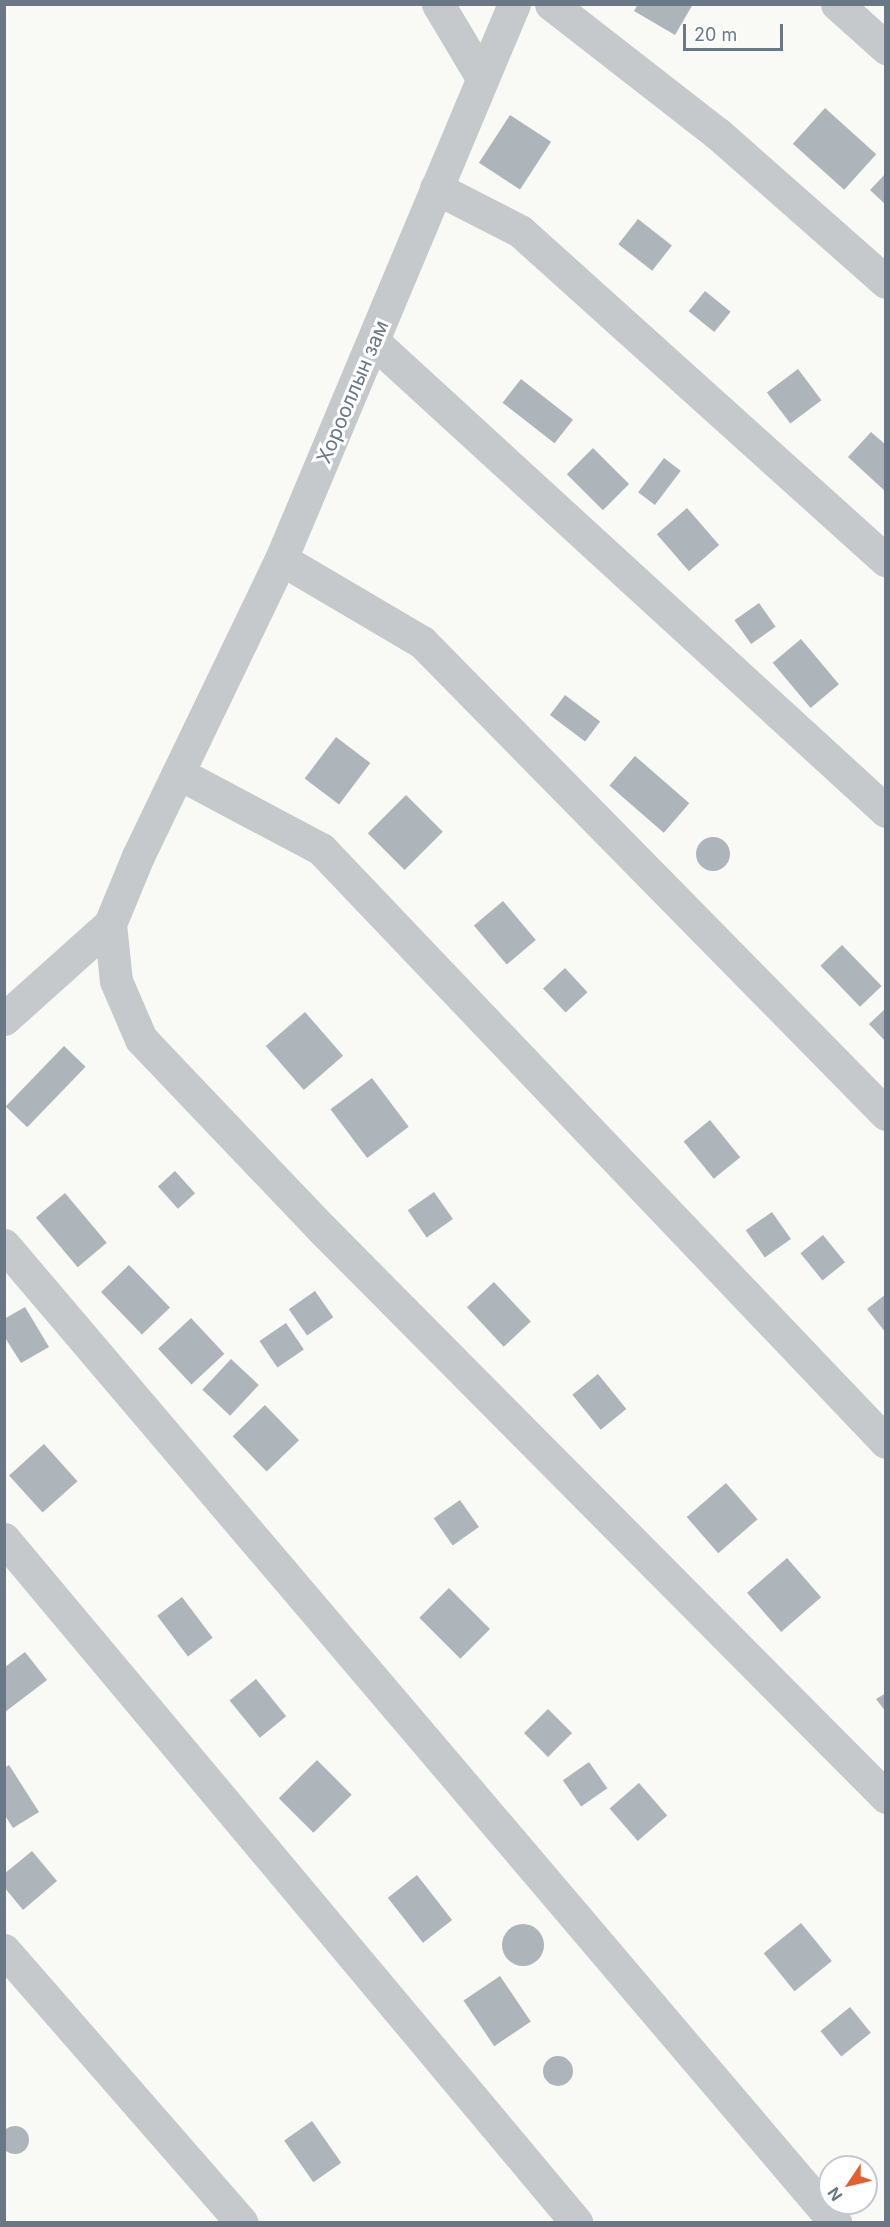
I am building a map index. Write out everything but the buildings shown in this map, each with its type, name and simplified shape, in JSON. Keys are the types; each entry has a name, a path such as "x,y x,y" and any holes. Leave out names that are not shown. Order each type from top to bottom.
{"street":[{"path":"438,4 481,76"},
{"name":"Хорооллын зам","path":"110,924 178,773 281,559 375,343 481,76 514,4"},
{"path":"551,4 717,133 885,282"},
{"path":"837,4 885,48"},
{"path":"436,188 520,231 885,560"},
{"path":"375,343 885,811"},
{"path":"281,559 422,642 885,1114"},
{"path":"178,773 321,849 885,1442"},
{"path":"4,1019 110,924"},
{"path":"110,924 116,981 141,1039 323,1230 885,1797"},
{"path":"4,1245 836,2223"},
{"path":"4,1539 576,2223"},
{"path":"4,1950 241,2223"}]}
